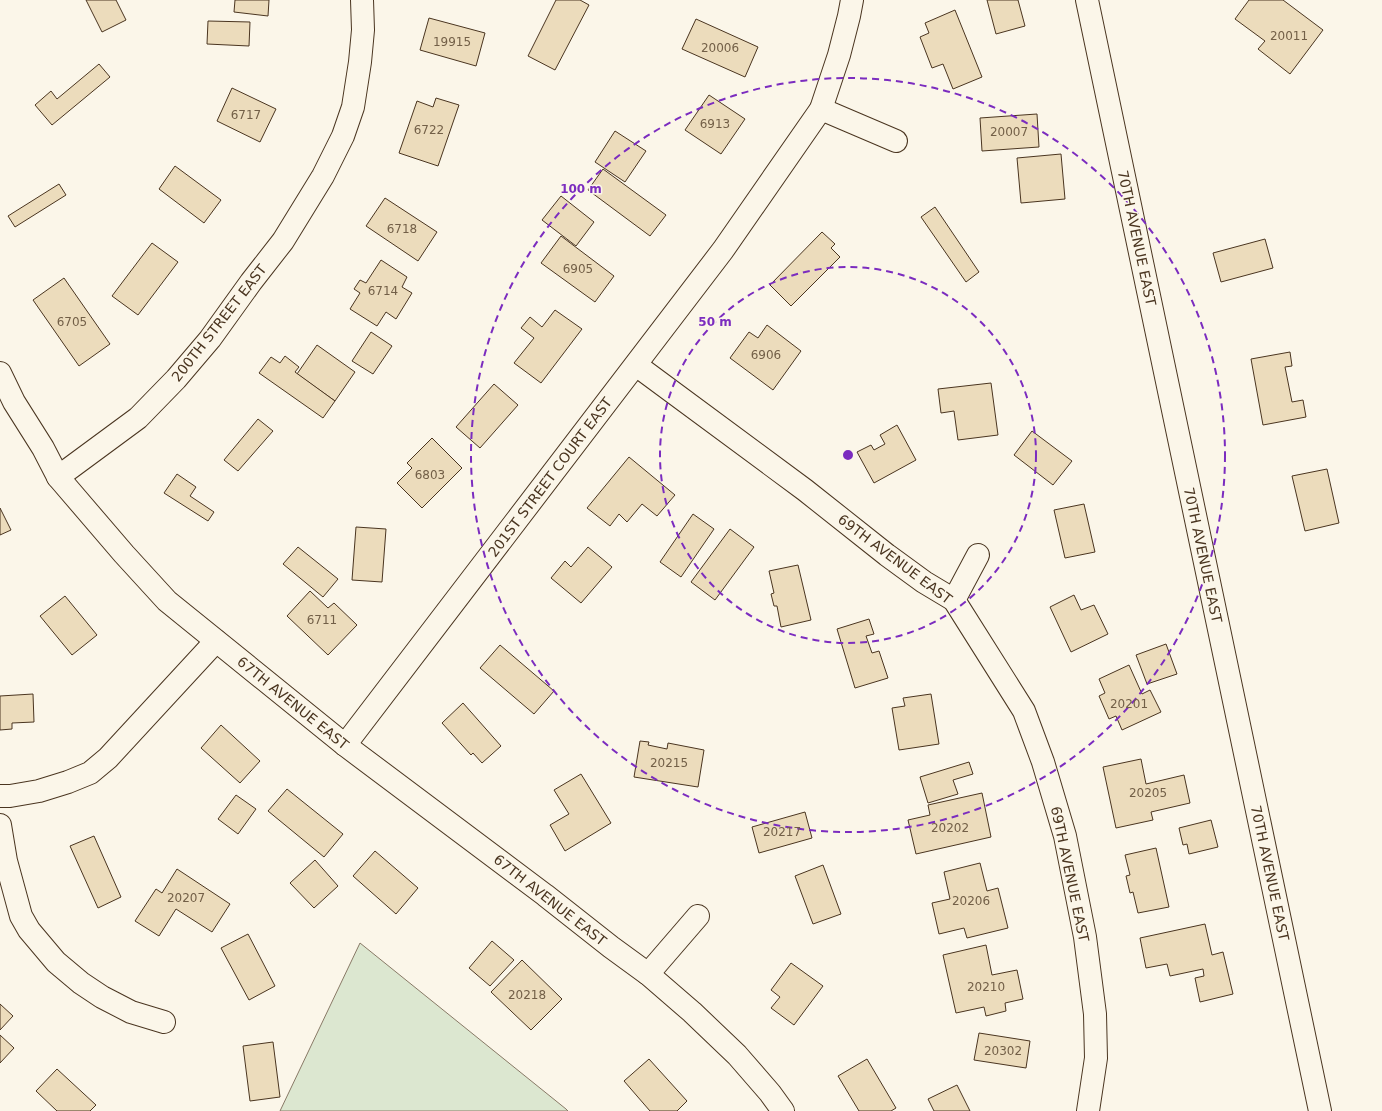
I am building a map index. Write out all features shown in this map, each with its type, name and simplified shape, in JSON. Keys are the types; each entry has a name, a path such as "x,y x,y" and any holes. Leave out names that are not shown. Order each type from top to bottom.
{"street":[{"name":"200TH STREET EAST","path":"58,477 138,418 176,379 210,339 283,241 323,176 343,136 353,107 363,30 362,0"},
{"name":"201ST STREET COURT EAST","path":"345,745 723,250 821,109 839,55 852,0"},
{"name":"70TH AVENUE EAST","path":"1087,0 1320,1111"},
{"path":"821,109 896,141"},
{"name":"69TH AVENUE EAST","path":"636,365 798,485 887,555 924,582 954,600 1024,710 1043,762 1065,836 1085,937 1095,1014 1096,1058 1088,1111"},
{"name":"67TH AVENUE EAST","path":"0,373 14,402 43,448 58,477 167,601 345,745 648,974 737,1054 783,1111"},
{"path":"954,600 978,555"},
{"path":"0,796 10,796 39,791 90,773 108,758 216,641"},
{"path":"0,825 6,861 21,916 29,930 51,957 81,983 102,997 131,1012 164,1022"},
{"path":"648,974 698,916"}],"green space":[{"path":"360,943 566,1109 568,1111 280,1111"}],"building":[{"path":"86,0 116,0 126,20 102,32"},
{"path":"235,0 269,0 268,16 234,12"},
{"path":"556,0 580,0 589,5 555,70 528,56"},
{"path":"987,0 1018,0 1025,26 996,34"},
{"path":"1249,0 1283,0 1323,30 1290,74 1258,49 1265,41 1235,19"},
{"path":"955,10 982,77 953,89 943,64 932,68 920,37 929,33 925,23"},
{"path":"429,18 485,33 476,66 420,50"},
{"path":"696,19 758,47 745,77 682,49"},
{"path":"208,21 250,22 249,46 207,44"},
{"path":"99,64 110,77 52,125 35,105 51,91 57,99"},
{"path":"232,88 276,109 260,142 217,121"},
{"path":"709,95 745,119 721,154 685,130"},
{"path":"436,98 459,105 438,166 399,153 417,101 433,107"},
{"path":"1037,114 1039,147 982,151 980,118"},
{"path":"615,131 646,151 625,182 595,162"},
{"path":"1061,154 1065,199 1021,203 1017,158"},
{"path":"175,166 221,200 204,223 159,189"},
{"path":"603,169 666,215 650,236 588,190"},
{"path":"59,184 66,195 15,227 8,216"},
{"path":"561,196 594,222 576,246 542,220"},
{"path":"385,198 437,232 418,261 366,226"},
{"path":"935,207 979,272 966,282 921,217"},
{"path":"822,232 835,244 831,248 840,257 791,306 770,285"},
{"path":"561,236 614,276 595,302 541,263"},
{"path":"1265,239 1273,268 1221,282 1213,253"},
{"path":"152,243 178,262 138,315 112,296"},
{"path":"381,260 407,277 402,287 412,293 396,319 386,312 377,326 350,309 360,293 354,289 360,280 366,283"},
{"path":"64,278 110,344 79,366 33,300"},
{"path":"555,310 582,329 541,383 514,363 534,338 521,328 530,317 542,327"},
{"path":"767,325 801,351 773,390 730,358 749,332 758,338"},
{"path":"371,332 392,346 373,374 352,361"},
{"path":"317,345 355,372 335,401 297,374"},
{"path":"1290,352 1292,366 1285,367 1292,402 1303,400 1306,417 1263,425 1251,359"},
{"path":"285,356 299,367 295,372 335,401 323,418 259,373 271,357 280,363"},
{"path":"991,383 998,435 958,440 954,411 941,413 938,389"},
{"path":"494,384 518,405 480,448 456,427"},
{"path":"258,419 273,431 238,471 224,460"},
{"path":"897,425 916,460 874,483 857,452 871,445 874,450 885,444 880,435"},
{"path":"1032,431 1072,461 1053,485 1014,455"},
{"path":"432,438 462,468 422,508 397,483 412,468 407,463"},
{"path":"629,457 675,495 657,516 642,504 627,522 619,514 610,526 587,508"},
{"path":"1327,469 1339,523 1305,531 1292,476"},
{"path":"177,474 196,487 190,496 214,512 208,521 164,493"},
{"path":"1084,504 1095,552 1065,558 1054,510"},
{"path":"0,508 11,530 0,535"},
{"path":"693,514 714,529 681,577 660,562"},
{"path":"356,527 386,529 382,582 352,580"},
{"path":"730,529 754,547 715,600 691,582"},
{"path":"298,547 338,579 323,597 283,564"},
{"path":"588,547 612,567 581,603 551,578 565,561 571,567"},
{"path":"798,565 811,620 781,627 777,606 774,606 771,594 774,593 769,571"},
{"path":"310,591 328,608 334,603 357,625 328,655 287,616"},
{"path":"1074,595 1081,610 1094,605 1108,634 1071,652 1050,607"},
{"path":"65,596 97,635 72,655 40,616"},
{"path":"869,619 874,634 866,636 872,653 879,651 888,678 855,688 837,629"},
{"path":"1166,644 1177,674 1147,684 1136,655"},
{"path":"500,645 554,691 534,714 480,668"},
{"path":"1129,665 1142,694 1150,690 1161,712 1122,730 1116,716 1109,719 1099,696 1105,693 1099,679"},
{"path":"33,694 34,722 12,723 12,729 0,730 0,696"},
{"path":"931,694 939,744 899,750 892,708 905,706 903,698"},
{"path":"463,703 501,746 482,763 473,753 471,755 442,723"},
{"path":"221,725 260,761 240,783 201,748"},
{"path":"640,741 649,742 648,745 667,749 668,743 704,750 698,787 634,777"},
{"path":"1141,759 1146,784 1184,775 1190,803 1151,812 1153,820 1116,828 1103,767"},
{"path":"969,762 973,774 953,780 958,794 928,803 920,777"},
{"path":"581,774 611,823 565,851 550,825 569,814 554,790"},
{"path":"287,789 343,834 324,857 268,811"},
{"path":"982,793 991,837 916,854 908,820 930,815 928,805"},
{"path":"236,795 256,809 238,834 218,819"},
{"path":"805,812 812,838 759,853 752,827"},
{"path":"1211,820 1218,847 1189,854 1187,844 1183,845 1179,828"},
{"path":"94,836 121,897 98,908 70,846"},
{"path":"1156,848 1169,907 1138,913 1133,892 1130,893 1126,876 1130,875 1125,855"},
{"path":"375,851 418,888 396,914 353,876"},
{"path":"315,860 338,886 314,908 290,883"},
{"path":"980,863 987,891 998,888 1008,928 967,938 964,928 939,934 932,903 950,899 944,872"},
{"path":"823,865 841,914 813,924 795,876"},
{"path":"177,869 230,904 212,932 176,909 159,936 135,921 156,889 162,893"},
{"path":"1205,924 1212,955 1223,952 1233,994 1200,1002 1195,978 1204,976 1203,969 1170,976 1167,964 1146,968 1140,938"},
{"path":"248,934 275,986 249,1000 221,948"},
{"path":"492,941 514,960 490,986 469,968"},
{"path":"986,945 992,975 1017,970 1023,999 1005,1003 1006,1011 986,1016 984,1007 956,1013 943,955"},
{"path":"522,960 562,999 531,1030 491,992"},
{"path":"791,963 823,986 794,1025 771,1008 780,997 771,990"},
{"path":"0,1004 13,1016 0,1030"},
{"path":"979,1033 1030,1041 1026,1068 974,1060"},
{"path":"0,1035 14,1048 0,1063"},
{"path":"273,1042 280,1097 250,1101 243,1046"},
{"path":"649,1059 687,1101 677,1111 650,1111 624,1081"},
{"path":"867,1059 896,1108 891,1111 859,1111 838,1076"},
{"path":"57,1069 96,1105 90,1111 57,1111 36,1091"},
{"path":"957,1085 970,1111 934,1111 928,1099"}]}
